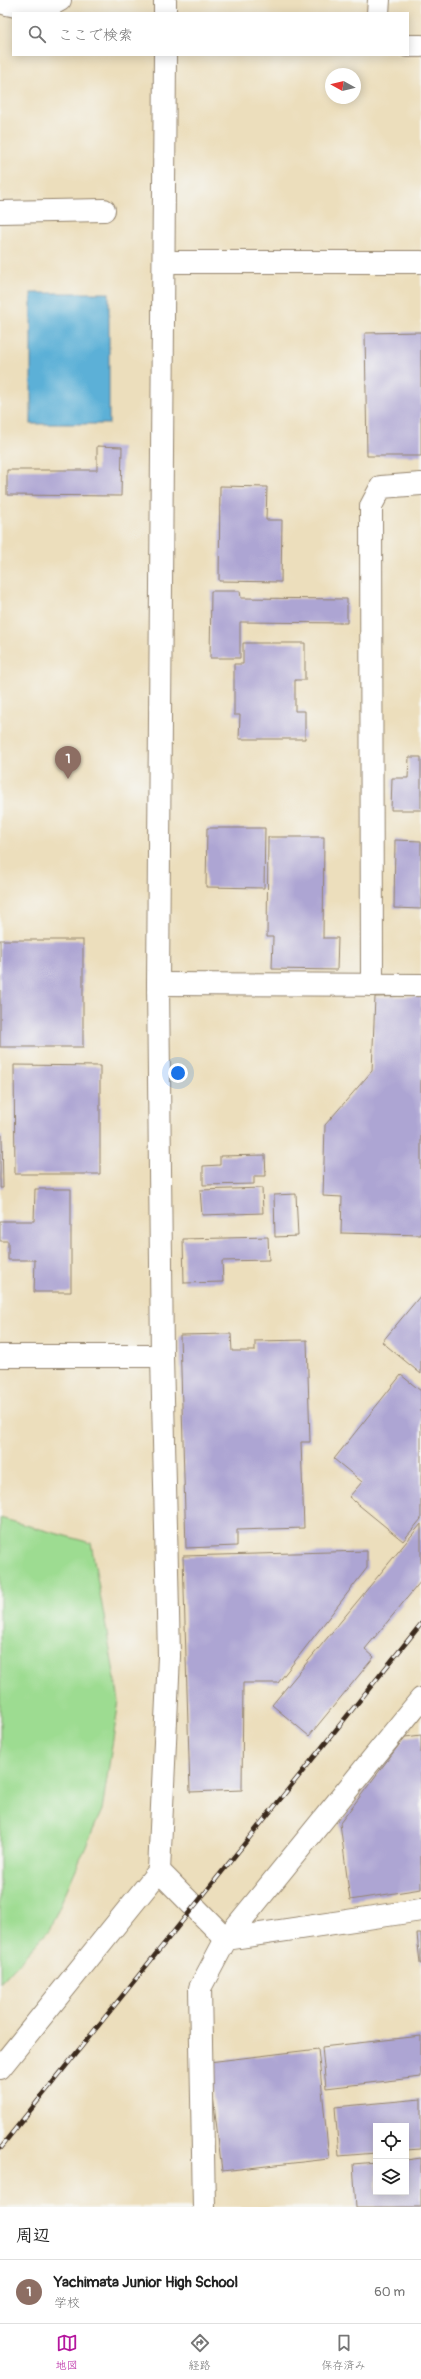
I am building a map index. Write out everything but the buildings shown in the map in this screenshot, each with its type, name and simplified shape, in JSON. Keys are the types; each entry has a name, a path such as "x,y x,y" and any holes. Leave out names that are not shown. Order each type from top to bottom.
{"street":[{"path":"0,2 18,8 34,8 60,0"},
{"path":"166,0 166,12"},
{"path":"378,12 379,0"},
{"path":"409,46 421,46"},
{"path":"0,2068 159,1871 169,1656 162,1356 158,984 166,262 166,56"},
{"path":"0,212 104,210"},
{"path":"166,262 421,262"},
{"path":"372,985 371,506 381,487 421,484"},
{"path":"158,984 421,985"},
{"path":"0,1356 162,1356"},
{"path":"204,2207 200,1988 226,1940 421,1699"},
{"path":"159,1871 226,1940"},
{"path":"226,1940 421,1910"}],"green space":[{"path":"0,1518 91,1543 119,1701 102,1810 49,1930 0,1983"}],"water":[{"path":"31,293 109,293 109,424 31,424"}],"railway":[{"path":"0,2148 421,1624"}],"place":[{"name":"Yachimata Junior High School","path":"68,779"}]}
